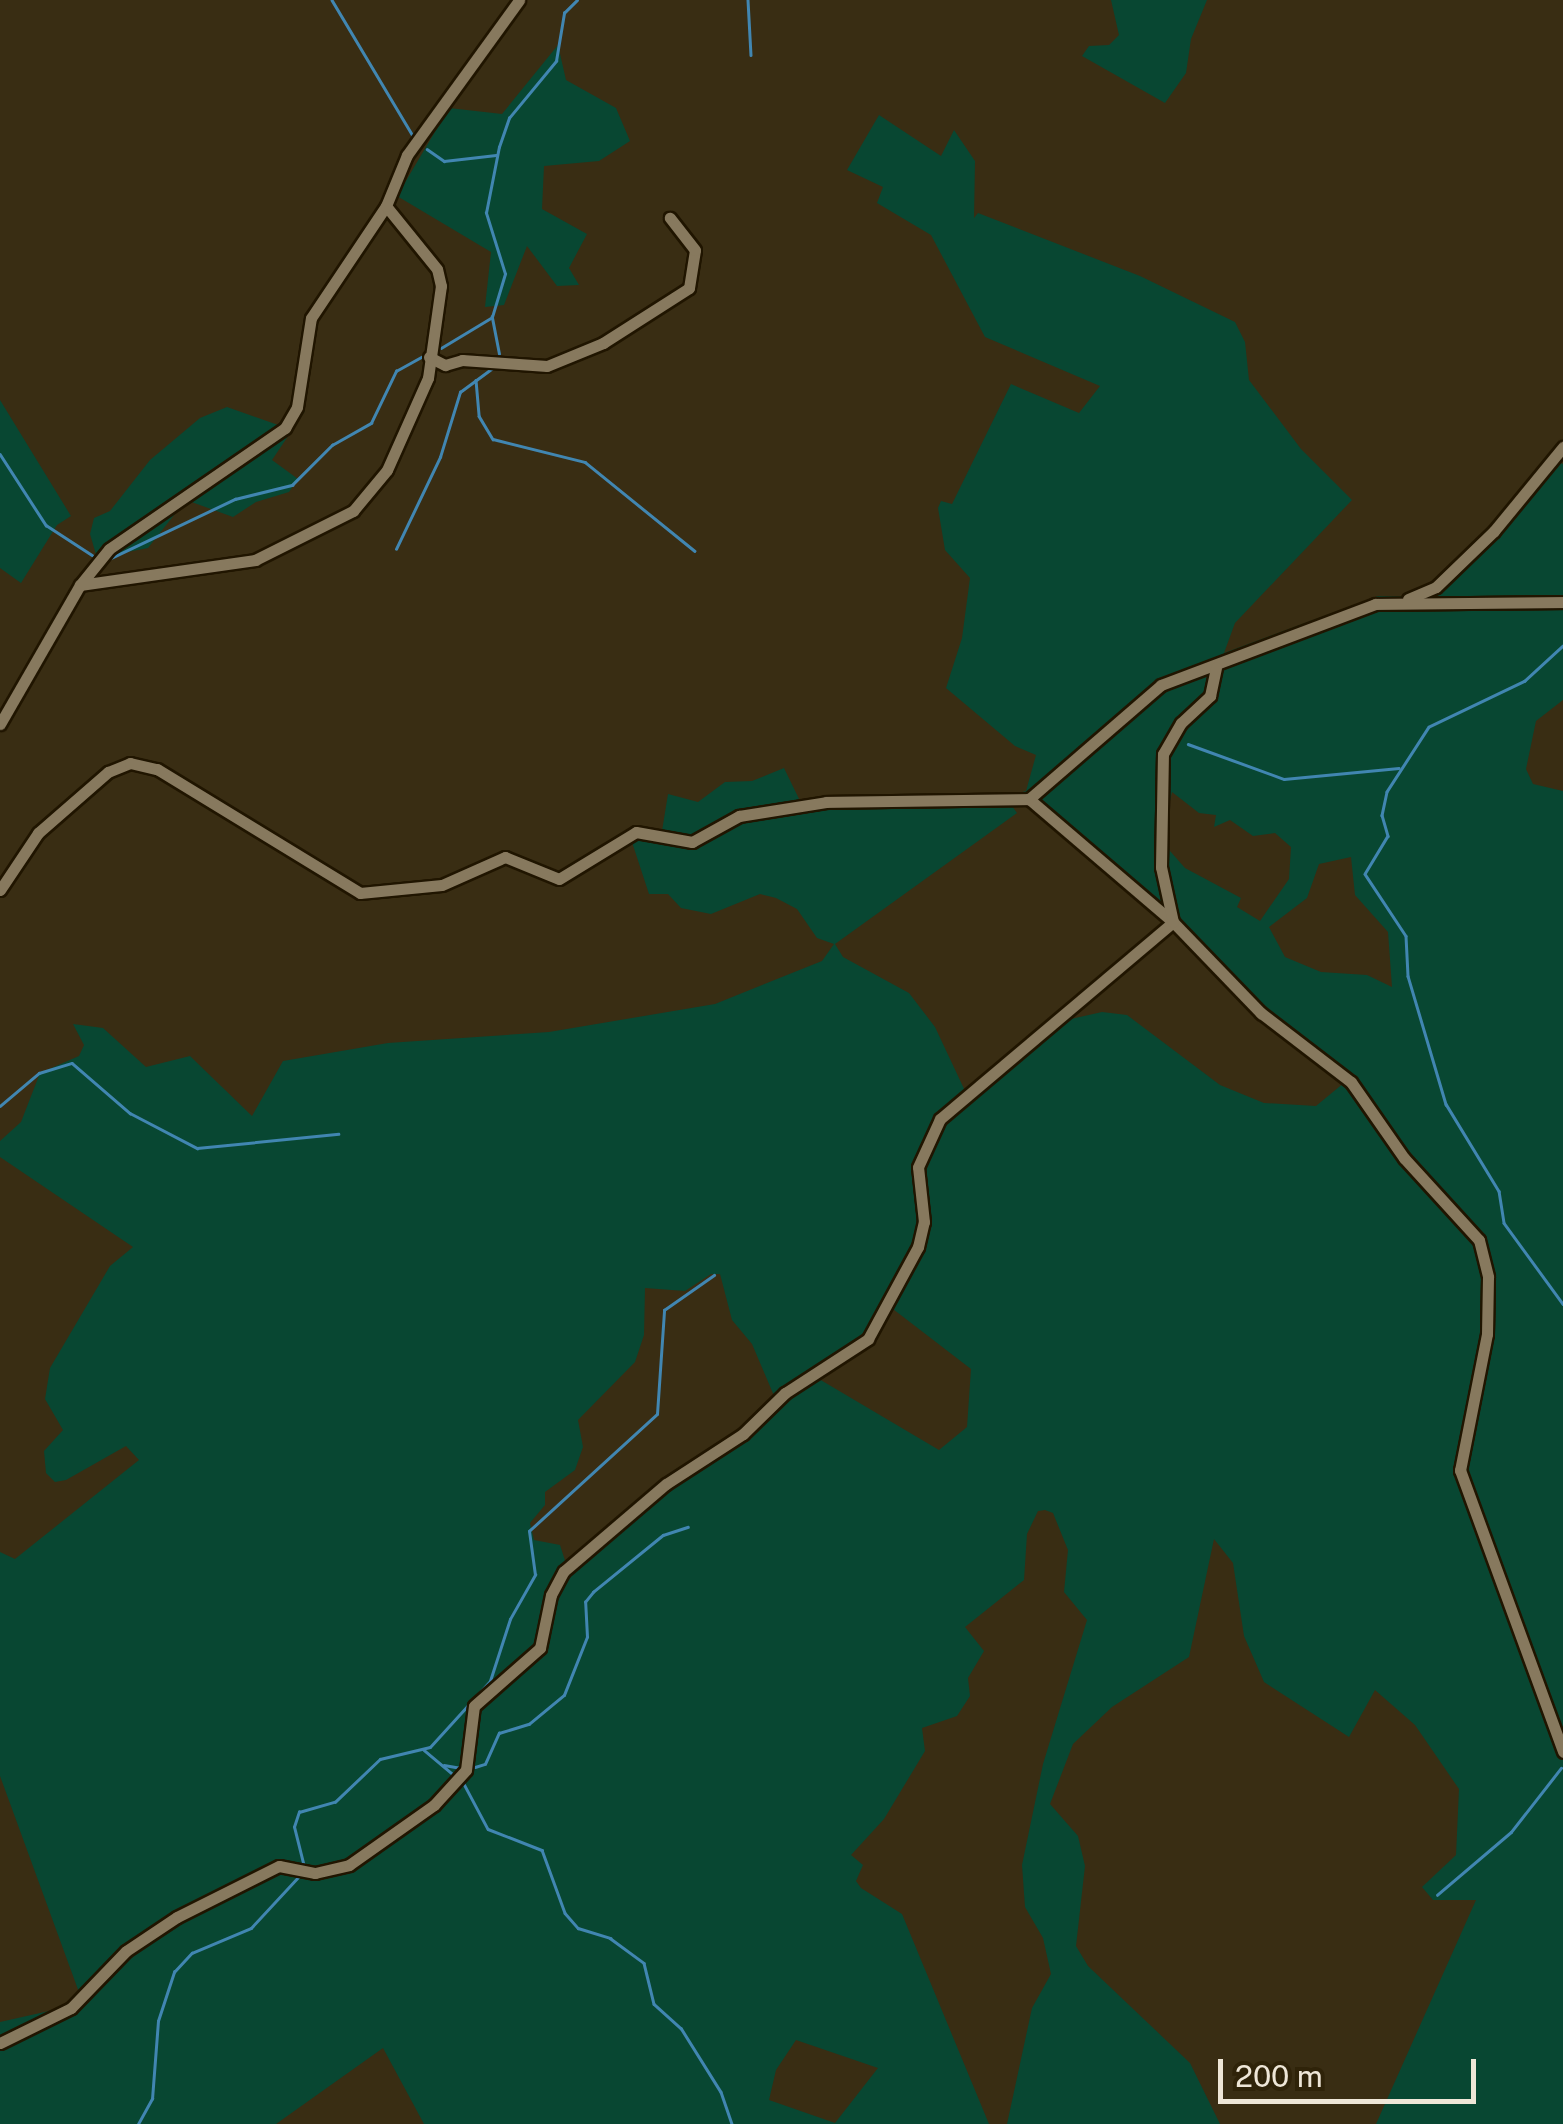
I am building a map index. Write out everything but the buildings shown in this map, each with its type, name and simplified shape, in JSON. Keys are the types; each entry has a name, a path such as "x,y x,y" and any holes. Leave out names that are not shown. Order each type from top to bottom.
{"street":[{"path":"0,724 80,586 109,548 285,428 297,407 312,318 386,206 407,155 519,0"},
{"path":"80,586 244,564 353,511 396,456 425,387 440,278 386,206"},
{"path":"430,357 445,365 462,360 547,366 595,348 687,291 695,250 670,218"},
{"path":"1029,799 1135,702 1161,685 1216,668 1351,611 1408,599 1436,587 1494,531 1563,447"},
{"path":"1408,599 1478,606 1563,602"},
{"path":"1173,922 1161,868 1164,754 1181,723 1210,696 1216,668"},
{"path":"0,890 38,833 108,772 130,763 158,769 344,885 375,895 450,883 504,857 565,878 631,833 692,842 740,816 826,802 1029,799 1173,922 1247,1001 1351,1082 1392,1143 1484,1251 1487,1334 1460,1470 1563,1752"},
{"path":"0,2043 71,2008 126,1951 178,1917 279,1866 315,1873 349,1866 448,1793 466,1770 474,1706 540,1648 564,1571 666,1484 743,1434 785,1393 874,1331 918,1248 924,1222 918,1167 940,1119 1173,922"}],"green space":[{"path":"1111,0 1207,0 1191,39 1186,73 1165,103 1082,56 1089,46 1109,45 1119,35"},
{"path":"558,45 566,80 616,108 630,141 599,161 544,166 542,209 587,234 569,268 579,285 557,286 527,246 504,305 485,307 491,252 397,196 449,108 502,114"},
{"path":"879,115 941,156 954,130 975,161 974,218 978,213 1140,276 1235,322 1245,342 1249,380 1301,449 1352,500 1235,623 1224,653 1378,596 1434,597 1555,460 1563,464 1563,700 1536,721 1526,769 1533,784 1563,791 1563,2124 1376,2124 1476,1900 1433,1900 1422,1887 1456,1855 1459,1789 1415,1725 1375,1690 1349,1737 1264,1682 1244,1636 1233,1563 1214,1539 1189,1657 1112,1707 1073,1744 1050,1804 1078,1836 1085,1866 1076,1946 1088,1966 1190,2063 1220,2124 1007,2124 1032,2008 1051,1974 1043,1938 1025,1907 1022,1865 1043,1764 1087,1620 1064,1592 1068,1550 1053,1513 1045,1510 1038,1511 1027,1534 1024,1580 965,1627 984,1651 968,1678 970,1696 957,1716 922,1728 925,1751 884,1819 851,1855 863,1865 856,1881 861,1888 902,1914 989,2124 424,2124 383,2048 276,2124 0,2124 0,2022 58,2009 80,1995 0,1776 0,1552 15,1559 139,1460 126,1446 66,1480 55,1482 46,1473 44,1451 63,1430 45,1399 50,1368 110,1266 133,1247 0,1157 0,1141 21,1122 40,1073 79,1056 84,1045 73,1024 103,1028 146,1067 190,1056 252,1116 283,1061 388,1043 549,1032 715,1004 822,961 834,944 817,938 797,909 776,898 760,894 711,914 681,908 668,894 649,894 628,830 662,831 668,794 698,802 725,782 752,781 784,768 801,803 1004,797 1026,791 1036,755 1015,746 946,688 962,638 970,578 945,550 938,508 941,501 952,504 1011,384 1079,413 1100,386 985,337 931,235 877,203 883,187 847,170","holes":["1172,792 1199,813 1216,815 1214,827 1230,820 1253,836 1275,833 1291,847 1289,879 1260,921 1237,907 1241,898 1185,868 1170,851 1163,831","1031,804 1218,965 1345,1082 1316,1106 1264,1103 1220,1085 1127,1015 1102,1012 1062,1021 966,1093 935,1027 909,993 843,957 835,944 1017,813 1012,806","1351,857 1355,895 1388,932 1392,987 1367,975 1321,972 1285,957 1269,927 1307,898 1319,864","711,1274 720,1274 732,1320 752,1344 775,1398 730,1444 654,1495 570,1576 560,1545 534,1540 530,1523 545,1505 545,1492 575,1470 583,1447 578,1420 635,1362 644,1335 645,1288 685,1291","889,1306 971,1369 967,1427 939,1450 819,1379","796,2040 878,2068 835,2123 769,2100 776,2070"]},
{"path":"0,400 71,516 57,525 21,583 0,568"},
{"path":"227,407 281,426 305,411 272,460 298,479 289,492 256,502 233,517 186,500 148,548 97,558 90,534 94,518 110,511 150,460 200,418"}],"waterway":[{"path":"332,0 413,136"},
{"path":"499,354 492,317 505,274 486,213 499,147 509,118 556,61 564,13 577,0"},
{"path":"748,0 751,55"},
{"path":"427,149 444,161 496,155"},
{"path":"441,348 491,318"},
{"path":"107,560 235,499 292,485 332,445 371,423 396,371 427,354"},
{"path":"396,549 440,457 460,392 494,367"},
{"path":"476,380 479,416 493,439 585,462 695,551"},
{"path":"0,454 46,525 92,555"},
{"path":"1563,646 1525,681 1429,727 1387,792 1382,815 1388,836 1365,874 1406,936 1408,976 1446,1104 1499,1191 1504,1223 1563,1304"},
{"path":"1188,744 1284,779 1398,768"},
{"path":"0,1106 39,1073 72,1063 130,1113 197,1148 338,1134"},
{"path":"304,1867 294,1827 299,1812 335,1802 380,1759 430,1747 490,1681 510,1619 535,1575 529,1531 657,1414 664,1310 714,1275"},
{"path":"475,1767 485,1764 499,1733 529,1724 564,1695 587,1637 585,1602 593,1592 663,1535 688,1527"},
{"path":"424,1750 453,1774"},
{"path":"444,1765 461,1768"},
{"path":"1437,1895 1511,1832 1561,1768"},
{"path":"463,1782 488,1829 542,1850 565,1913 578,1928 610,1938 644,1963 654,2004 681,2028 721,2092 732,2124"},
{"path":"138,2124 152,2099 158,2021 174,1972 192,1953 251,1928 300,1875"}]}
